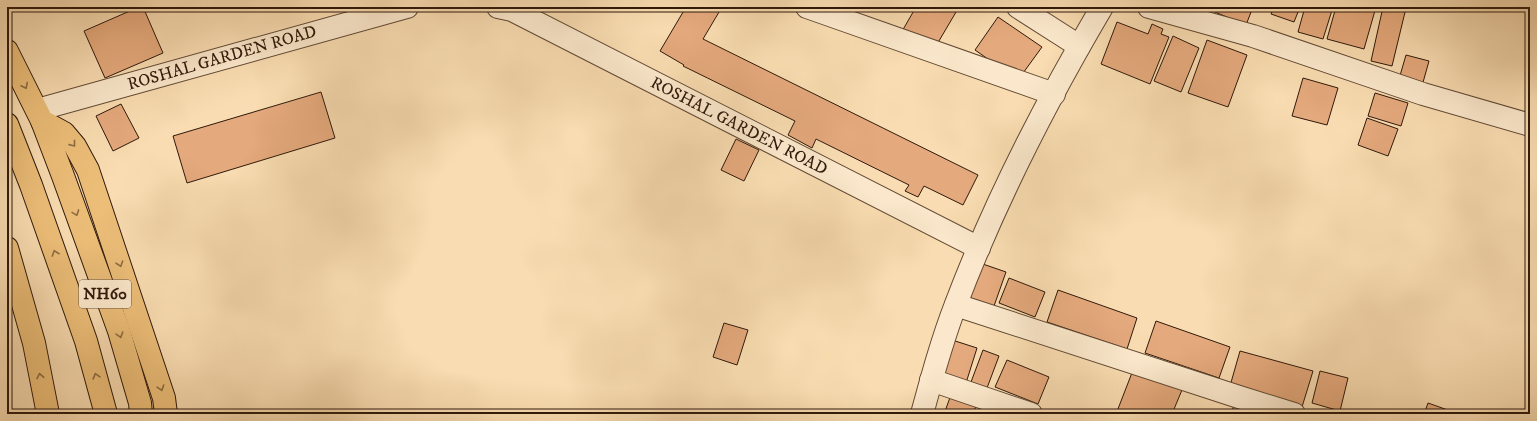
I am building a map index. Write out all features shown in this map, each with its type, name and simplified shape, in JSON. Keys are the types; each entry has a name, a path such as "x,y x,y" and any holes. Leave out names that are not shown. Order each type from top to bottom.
{"main road":[{"name":"NH60","path":"7,51 39,115 63,176 119,331 140,403 141,414"},
{"path":"39,115 68,137 75,146 88,170 164,398 166,414"},
{"name":"NH60","path":"7,124 31,185 86,341 106,414"},
{"path":"7,248 34,343 48,414"}],"street":[{"name":"ROSHAL GARDEN ROAD","path":"39,115 407,7"},
{"name":"ROSHAL GARDEN ROAD","path":"498,7 512,10 979,248"},
{"path":"806,7 1054,94"},
{"path":"1018,7 1079,46"},
{"path":"922,414 931,380 956,305 1008,182 1079,46 1102,7"},
{"path":"1149,7 1253,36 1423,94 1530,125"},
{"path":"956,305 1224,393 1294,414"},
{"path":"931,380 1031,414"}],"building":[{"path":"139,7 143,7 163,53 105,78 84,31"},
{"path":"686,7 722,7 703,39 978,175 963,205 924,186 918,197 905,191 909,185 816,139 812,148 788,135 795,121 683,66 684,65 660,51"},
{"path":"916,7 959,7 933,51 901,33"},
{"path":"1203,7 1253,7 1246,25"},
{"path":"1274,7 1300,7 1294,22 1271,14"},
{"path":"1305,7 1333,7 1323,39 1298,32"},
{"path":"1336,7 1376,7 1364,49 1327,39"},
{"path":"1383,7 1406,8 1392,66 1371,61"},
{"path":"998,17 1042,47 1018,80 975,50"},
{"path":"1117,22 1148,34 1152,24 1163,29 1161,34 1169,37 1150,84 1101,64"},
{"path":"1173,36 1199,48 1181,92 1154,81"},
{"path":"1207,40 1247,55 1228,107 1188,93"},
{"path":"1406,55 1429,61 1422,86 1399,79"},
{"path":"1303,78 1338,88 1327,125 1292,116"},
{"path":"321,92 335,138 187,183 173,136"},
{"path":"1375,93 1408,103 1401,126 1368,116"},
{"path":"121,104 139,138 113,151 96,116"},
{"path":"1367,118 1398,129 1388,156 1358,145"},
{"path":"736,139 759,150 744,181 721,170"},
{"path":"977,262 1006,272 994,306 965,296"},
{"path":"1009,278 1045,292 1035,317 999,303"},
{"path":"1058,290 1137,318 1127,349 1047,322"},
{"path":"1156,321 1230,347 1219,378 1145,353"},
{"path":"724,323 748,330 737,365 713,357"},
{"path":"949,339 977,348 966,383 938,373"},
{"path":"983,350 999,356 987,388 971,382"},
{"path":"1240,351 1313,371 1302,407 1230,386"},
{"path":"1007,360 1049,377 1038,404 995,387"},
{"path":"1135,365 1184,385 1172,414 1116,414"},
{"path":"1320,371 1348,378 1340,411 1312,403"},
{"path":"952,392 978,401 973,414 944,414"},
{"path":"1236,399 1280,414 1231,414"},
{"path":"1428,403 1459,414 1424,414"}]}
